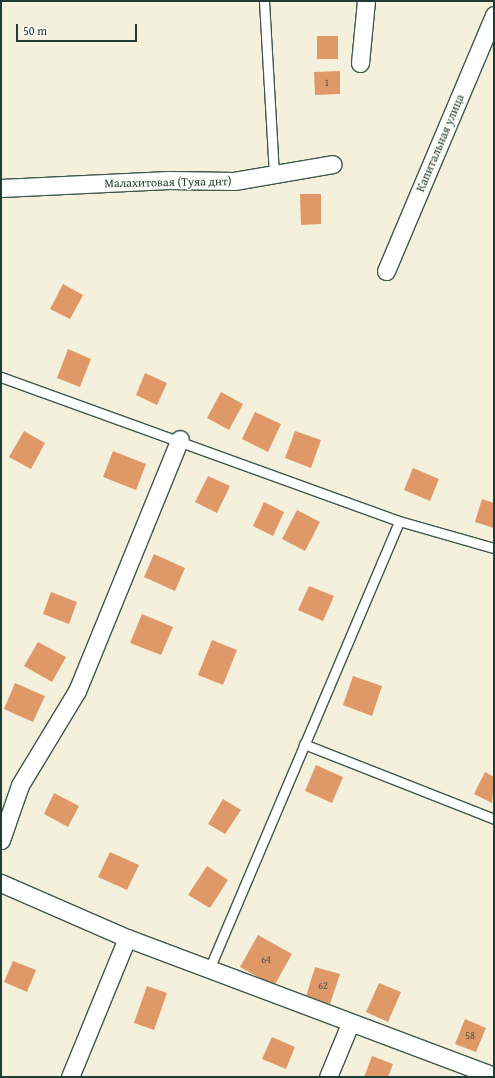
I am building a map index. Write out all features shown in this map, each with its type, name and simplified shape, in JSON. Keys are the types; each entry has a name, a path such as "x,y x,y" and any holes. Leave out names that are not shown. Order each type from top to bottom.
{"street":[{"path":"360,63 366,1"},
{"name":"Капитальная улица","path":"386,271 494,15"},
{"name":"Малахитовая (Туяа днт)","path":"1,188 169,180 234,181 333,164"},
{"path":"1,840 20,785 77,691 180,439"},
{"path":"1,882 127,938 210,967 350,1024 491,1076"},
{"path":"70,1077 127,938"},
{"path":"328,1077 350,1024"}],"lane":[{"path":"264,1 274,175"},
{"path":"1,377 180,439 399,521 494,548"},
{"path":"210,967 399,521"},
{"path":"304,744 494,819"}],"building":[{"path":"317,36 338,36 338,59 317,59"},
{"path":"340,71 340,94 315,95 314,72"},
{"path":"300,194 321,194 321,224 301,225"},
{"path":"63,284 83,295 70,319 50,309"},
{"path":"68,349 91,359 80,387 57,378"},
{"path":"145,373 167,383 157,405 136,395"},
{"path":"221,392 243,404 229,430 207,418"},
{"path":"255,412 281,424 268,452 242,439"},
{"path":"24,431 45,443 31,469 9,457"},
{"path":"295,431 321,440 311,468 285,458"},
{"path":"113,451 146,464 136,490 103,477"},
{"path":"413,468 439,479 430,501 404,490"},
{"path":"208,476 230,486 217,513 195,502"},
{"path":"482,499 494,503 494,528 475,522"},
{"path":"264,502 284,512 273,536 253,526"},
{"path":"297,510 320,522 305,551 282,539"},
{"path":"154,554 185,568 175,591 144,577"},
{"path":"309,586 334,596 323,621 298,610"},
{"path":"51,592 77,602 69,624 43,614"},
{"path":"142,614 173,627 161,655 130,643"},
{"path":"212,640 237,650 223,685 198,675"},
{"path":"38,642 66,657 52,682 24,666"},
{"path":"353,676 382,686 372,716 343,705"},
{"path":"15,683 45,696 33,722 4,709"},
{"path":"316,765 343,777 332,803 305,791"},
{"path":"485,772 494,777 492,803 474,794"},
{"path":"54,793 79,806 68,827 44,814"},
{"path":"223,799 241,810 225,834 208,824"},
{"path":"110,852 139,865 127,890 98,877"},
{"path":"207,866 228,880 210,908 188,895"},
{"path":"258,935 292,954 274,986 240,967"},
{"path":"13,961 36,970 27,992 4,982"},
{"path":"315,967 340,974 330,1004 306,997"},
{"path":"379,983 401,992 388,1022 366,1012"},
{"path":"147,986 167,993 154,1030 134,1023"},
{"path":"465,1019 486,1028 476,1052 455,1044"},
{"path":"272,1037 295,1047 286,1069 262,1059"},
{"path":"372,1056 393,1064 388,1077 364,1077"}]}
